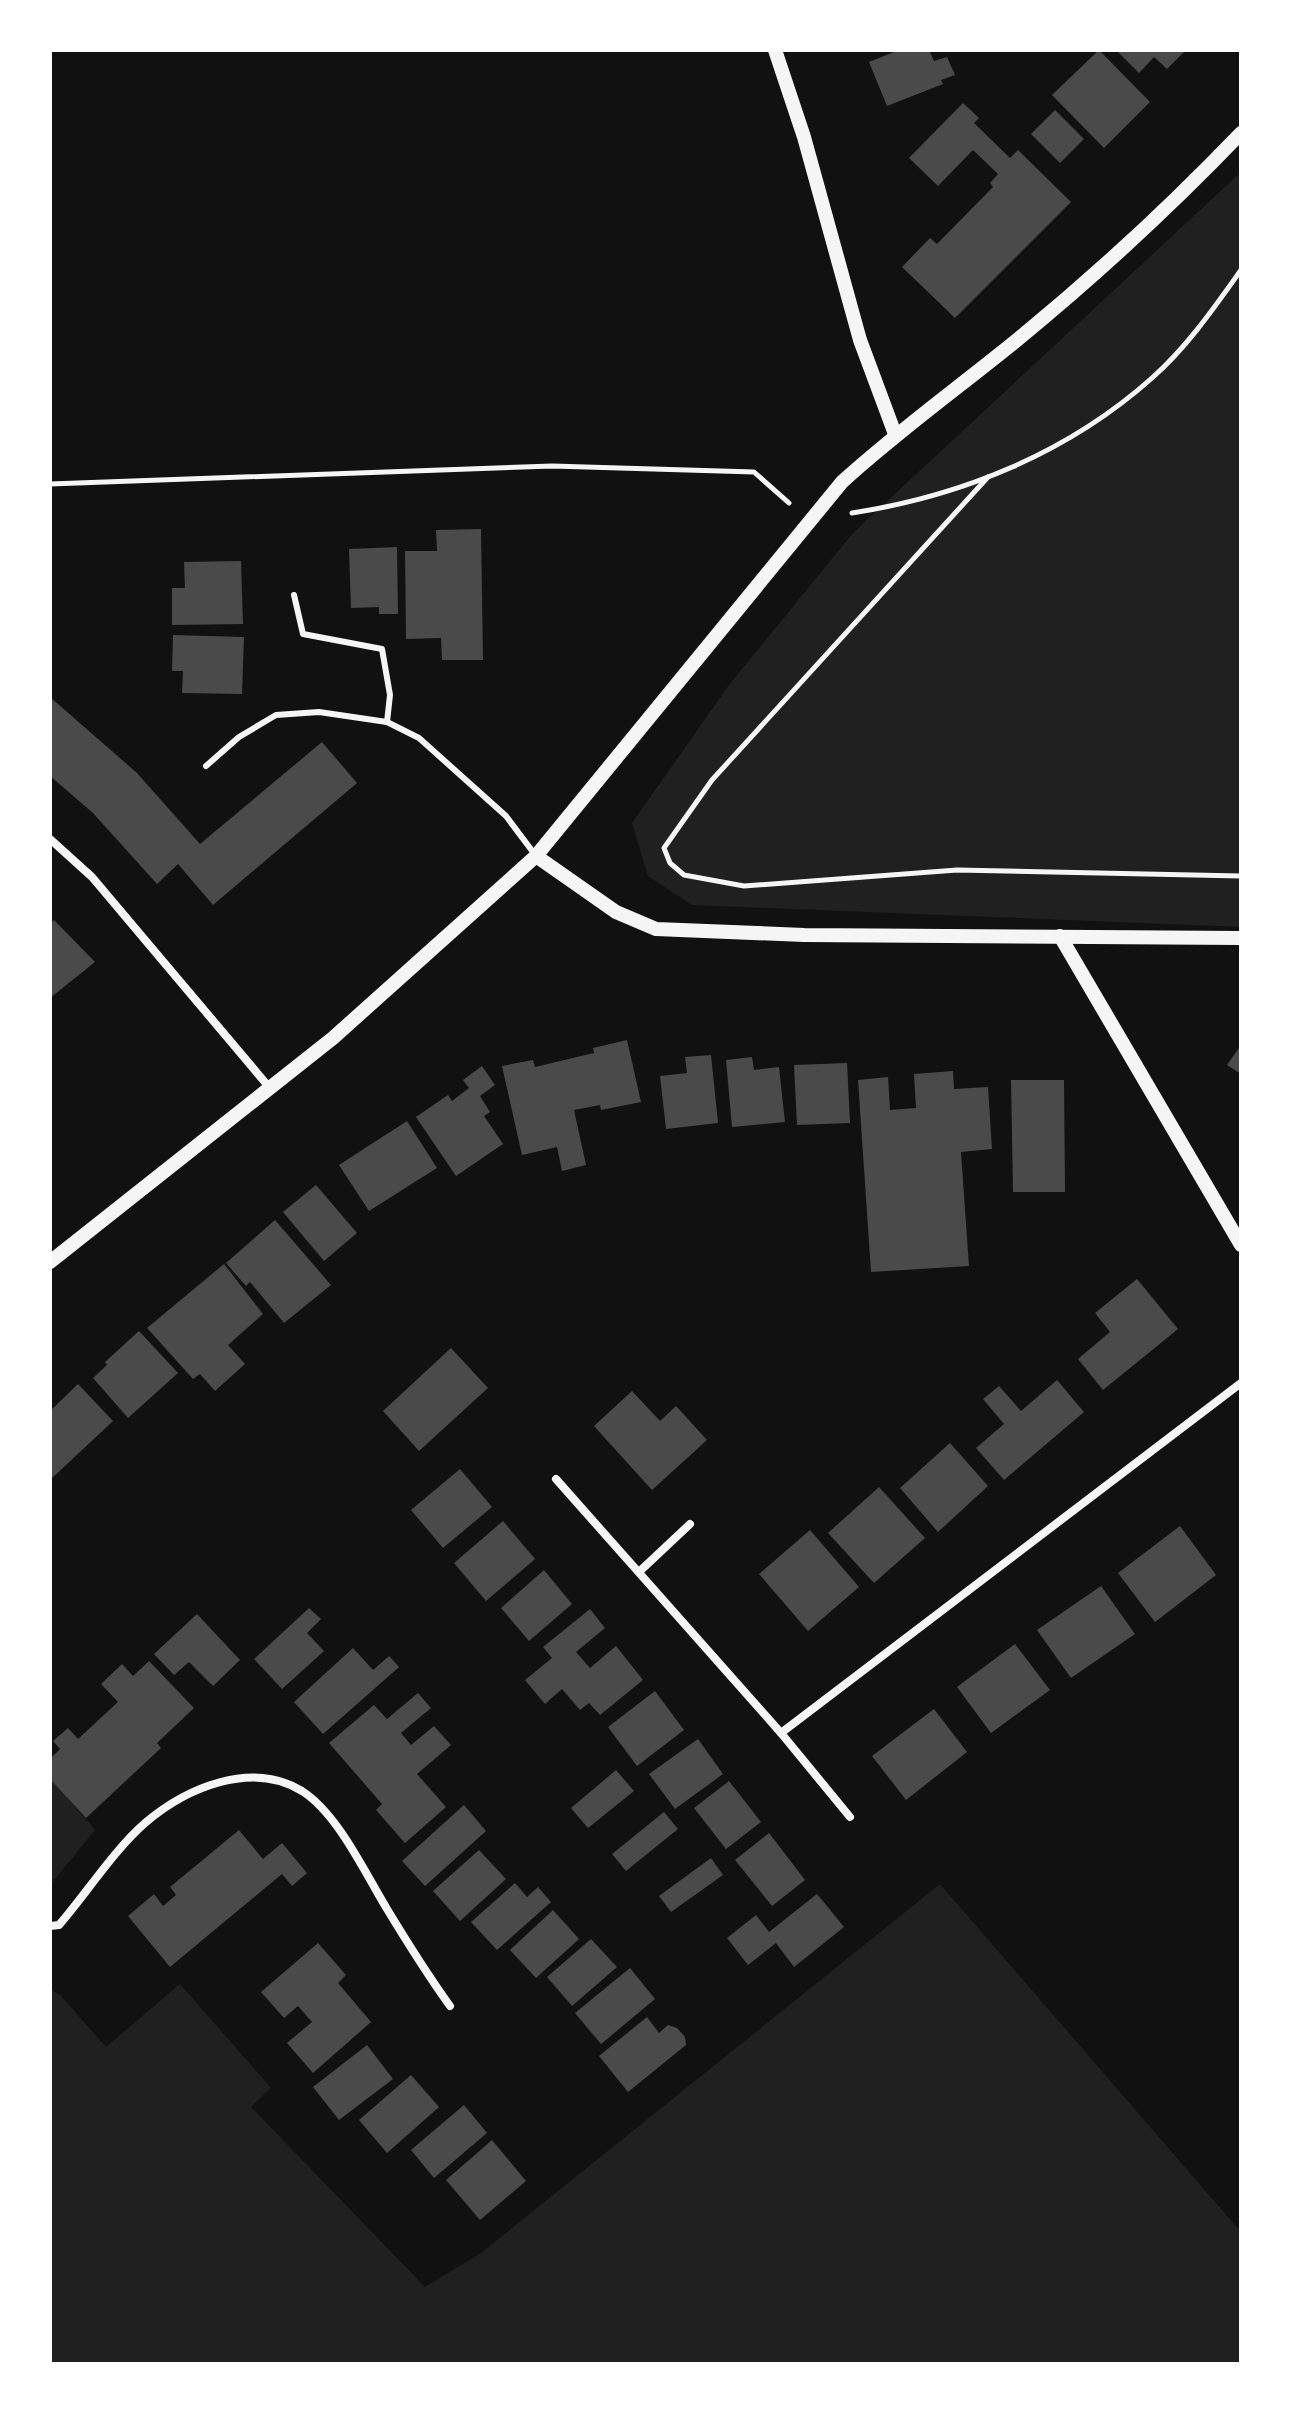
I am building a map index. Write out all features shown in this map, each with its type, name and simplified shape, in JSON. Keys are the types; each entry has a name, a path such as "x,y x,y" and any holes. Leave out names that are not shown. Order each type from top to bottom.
{"street":[{"path":"775,50 809,152 860,340 895,434"},
{"path":"50,1262 333,1038 536,856 808,520 895,434 1018,339 1194,183 1241,133"},
{"path":"50,839 92,877 269,1087"},
{"path":"536,856 616,912 656,929 804,935 1241,938"},
{"path":"1060,936 1241,1245"},
{"path":"781,1733 1241,1383"},
{"path":"556,1479 781,1733 850,1817"},
{"path":"640,1571 690,1524"},
{"path":"50,1926 59,1925 143,1824 176,1801 210,1784 246,1777 272,1781 302,1792 338,1827 420,1965 450,2006"}],"lane":[{"path":"294,595 303,634 382,649 390,695 387,722"},
{"path":"206,766 239,737 276,715 319,712 387,722 419,738 506,816 536,856"}],"path":[{"path":"50,484 552,466 754,472 808,520 898,506 1040,457 1098,420 1153,378 1198,329 1241,270"},
{"path":"988,477 712,780 664,848 670,863 684,875 744,886 957,870 1241,876"}],"shaded area":[{"path":"1241,172 1241,927 692,905 648,876 632,823 729,685 853,533"},
{"path":"50,1778 95,1830 50,1885"},
{"path":"940,1884 1241,2232 1241,2364 50,2364 50,1989 61,1996 106,2047 180,1984 271,2088 251,2107 425,2287 481,2253"}],"building":[{"path":"899,50 929,50 934,61 947,57 955,75 941,80 943,84 887,106 869,62"},
{"path":"1099,50 1150,102 1104,148 1052,95"},
{"path":"1116,50 1186,50 1167,69 1154,57 1139,73"},
{"path":"963,103 979,118 974,123 1010,158 1018,150 1071,202 955,318 902,267 930,238 937,244 993,187 990,183 998,174 973,150 938,186 909,158"},
{"path":"1055,110 1084,139 1060,163 1031,134"},
{"path":"481,529 483,660 442,660 441,638 406,639 405,551 437,551 436,530"},
{"path":"397,547 398,614 379,614 379,607 351,608 349,549"},
{"path":"241,561 243,624 172,625 172,588 185,588 184,562"},
{"path":"173,635 244,637 242,694 182,693 183,671 172,671"},
{"path":"50,697 137,773 200,844 322,742 357,783 213,905 178,864 157,884 93,813 50,776"},
{"path":"54,920 95,962 50,998 50,923"},
{"path":"627,1040 641,1102 601,1110 600,1105 574,1110 586,1165 562,1171 557,1147 522,1155 502,1066 533,1060 535,1067 594,1053 593,1048"},
{"path":"1241,1045 1241,1074 1227,1065"},
{"path":"711,1055 718,1123 666,1129 660,1076 687,1073 685,1057"},
{"path":"752,1057 754,1070 779,1067 785,1122 732,1127 726,1060"},
{"path":"847,1063 850,1123 797,1125 794,1065"},
{"path":"482,1066 495,1085 480,1096 490,1112 484,1116 503,1144 456,1176 416,1117 448,1095 452,1101 469,1088 463,1080"},
{"path":"953,1071 954,1089 988,1087 992,1149 961,1152 969,1266 871,1272 858,1080 888,1077 890,1110 916,1108 914,1074"},
{"path":"1011,1080 1064,1080 1065,1192 1013,1192"},
{"path":"407,1121 437,1168 369,1211 339,1165"},
{"path":"316,1185 357,1233 324,1261 283,1212"},
{"path":"275,1220 331,1285 284,1323 250,1282 246,1286 226,1263"},
{"path":"224,1264 263,1314 228,1345 245,1364 215,1391 200,1374 193,1379 147,1328"},
{"path":"1137,1279 1178,1329 1103,1390 1078,1359 1110,1332 1095,1313"},
{"path":"139,1331 178,1373 128,1418 93,1378 107,1365 105,1362"},
{"path":"451,1348 488,1388 419,1451 383,1411"},
{"path":"1057,1380 1084,1412 1004,1480 976,1448 1004,1424 983,1399 999,1386 1021,1411"},
{"path":"78,1384 113,1421 50,1480 50,1411"},
{"path":"632,1391 660,1421 676,1406 707,1440 652,1490 594,1426"},
{"path":"950,1443 988,1486 938,1532 900,1488"},
{"path":"460,1469 492,1507 443,1548 411,1510"},
{"path":"879,1487 925,1538 874,1583 828,1533"},
{"path":"503,1521 535,1559 486,1601 454,1563"},
{"path":"1180,1526 1216,1575 1155,1622 1118,1573"},
{"path":"810,1530 859,1587 808,1631 759,1574"},
{"path":"544,1570 572,1604 529,1641 501,1608"},
{"path":"1101,1586 1135,1634 1071,1678 1037,1630"},
{"path":"309,1608 321,1619 307,1633 324,1651 282,1689 254,1659"},
{"path":"590,1609 605,1628 576,1652 590,1668 616,1646 643,1680 600,1715 589,1703 580,1710 562,1689 545,1704 525,1680 552,1658 543,1647"},
{"path":"197,1614 240,1660 213,1686 189,1662 174,1675 154,1654"},
{"path":"1015,1644 1050,1690 991,1733 957,1687"},
{"path":"353,1648 373,1670 389,1656 399,1667 323,1734 294,1702"},
{"path":"149,1661 194,1708 157,1743 161,1748 86,1818 50,1779 50,1759 60,1749 53,1741 68,1728 78,1739 118,1702 101,1684 122,1664 133,1676"},
{"path":"655,1691 684,1730 637,1766 608,1727"},
{"path":"418,1693 431,1708 401,1733 411,1745 434,1726 451,1745 417,1774 446,1807 405,1843 376,1810 382,1804 329,1743 374,1705 387,1719"},
{"path":"934,1709 967,1752 906,1800 872,1756"},
{"path":"698,1739 723,1774 675,1809 649,1774"},
{"path":"616,1770 634,1791 588,1828 571,1808"},
{"path":"729,1781 761,1822 726,1849 694,1808"},
{"path":"464,1805 486,1831 425,1886 402,1861"},
{"path":"664,1812 678,1829 626,1871 612,1854"},
{"path":"239,1830 263,1859 282,1843 307,1873 292,1886 282,1874 170,1967 128,1916 154,1894 163,1906 176,1895 170,1887"},
{"path":"769,1833 805,1880 772,1906 735,1860"},
{"path":"479,1850 506,1879 460,1921 433,1891"},
{"path":"711,1858 723,1875 671,1912 659,1896"},
{"path":"515,1883 527,1897 538,1887 551,1902 497,1950 471,1922"},
{"path":"817,1894 844,1927 794,1967 776,1943 748,1965 727,1938 756,1915 769,1932"},
{"path":"553,1910 579,1939 536,1978 510,1950"},
{"path":"591,1939 617,1967 572,2006 547,1977"},
{"path":"318,1943 346,1975 338,1983 371,2022 313,2073 287,2043 312,2022 298,2006 284,2018 261,1992"},
{"path":"630,1968 655,1999 601,2044 575,2013"},
{"path":"647,2017 659,2033 668,2025 677,2028 685,2037 686,2045 628,2092 599,2056"},
{"path":"367,2045 393,2079 339,2120 313,2087"},
{"path":"411,2075 439,2107 387,2153 359,2120"},
{"path":"464,2105 487,2133 434,2178 411,2150"},
{"path":"492,2140 526,2181 480,2220 446,2180"}]}
